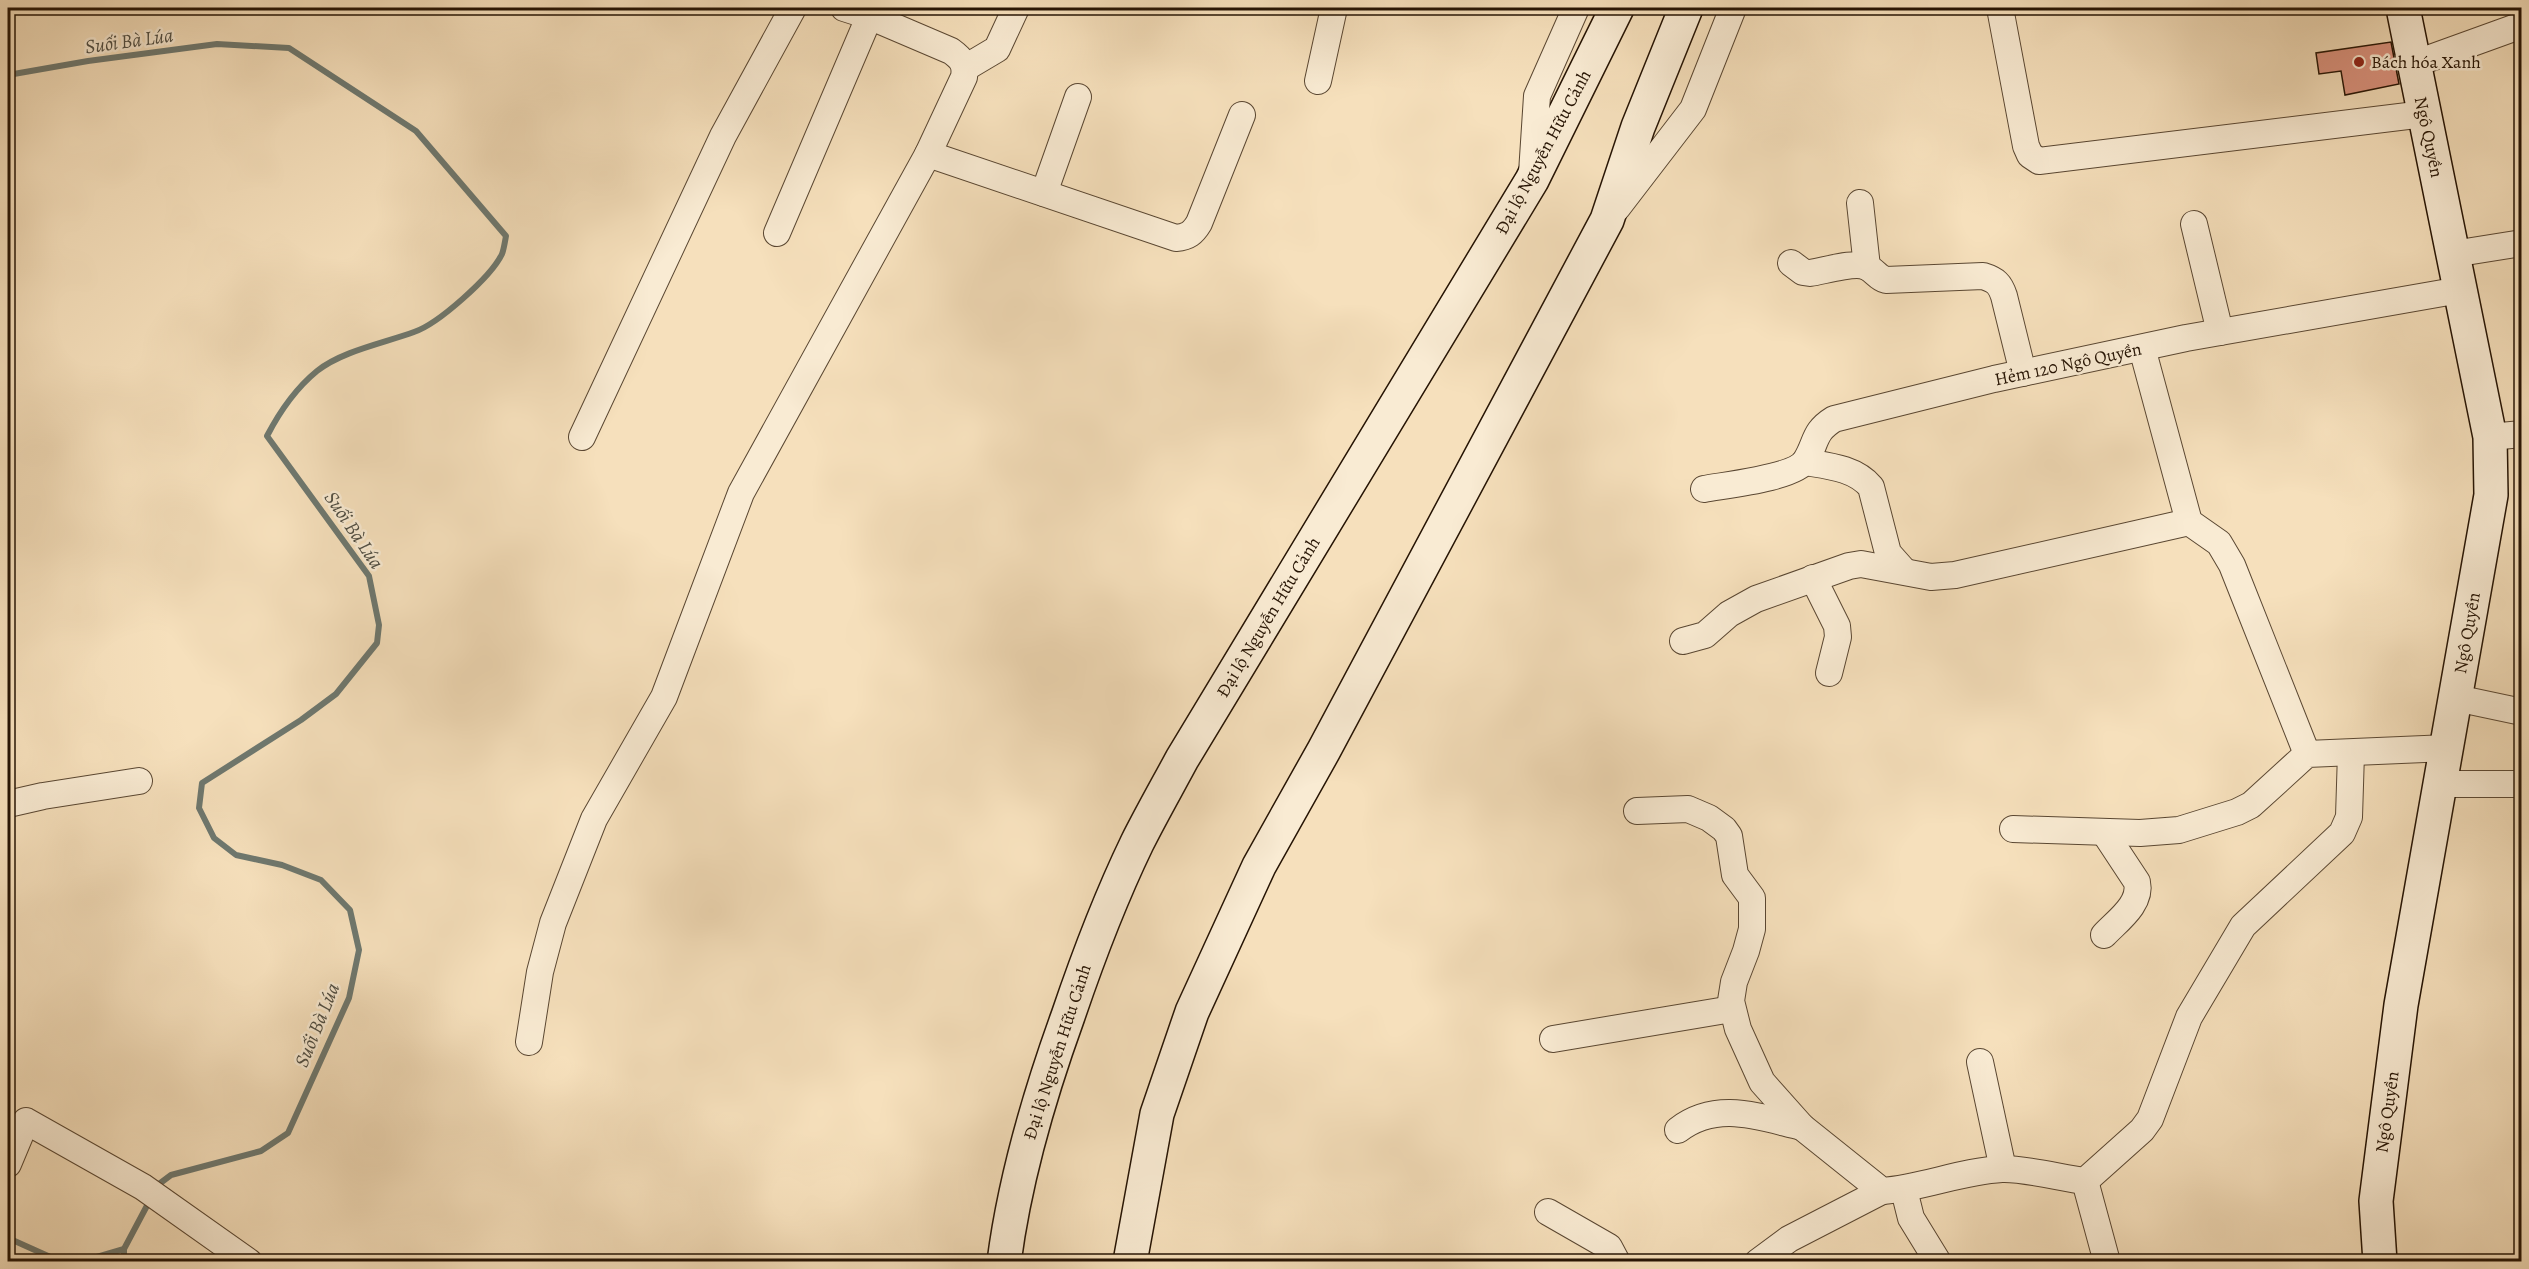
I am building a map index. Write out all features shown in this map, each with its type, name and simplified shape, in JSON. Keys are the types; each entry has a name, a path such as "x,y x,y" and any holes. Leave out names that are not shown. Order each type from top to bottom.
{"main road":[{"name":"Đại lộ Nguyễn Hữu Cảnh","path":"1004,1262 1016,1190 1030,1133 1053,1059 1096,935 1138,842 1182,759 1532,180 1617,8"},
{"path":"1130,1262 1157,1114 1192,1012 1254,876 1607,220 1638,127 1686,8"},
{"name":"Ngô Quyền","path":"2380,1262 2376,1201 2401,1005 2491,495 2506,436 2460,290 2403,8"}],"street":[{"path":"582,437 723,136 793,8"},
{"path":"529,1042 540,972 553,923 594,819 664,697 741,492 928,154 964,77 965,68 961,58 951,51 871,12 844,8"},
{"path":"965,68 997,49 1016,8"},
{"path":"1318,81 1334,8"},
{"path":"1532,180 1537,96 1576,8"},
{"path":"1607,220 1693,109 1732,8"},
{"path":"2000,8 2026,146 2030,155 2038,161 2424,114"},
{"path":"777,233 871,12"},
{"path":"2414,64 2521,26"},
{"path":"1044,193 1078,97"},
{"path":"928,154 1176,238 1185,238 1194,232 1199,223 1242,114"},
{"path":"1860,203 1867,267"},
{"path":"2194,224 2220,332"},
{"path":"2453,254 2522,243"},
{"path":"1791,263 1803,272 1810,273 1859,264 1886,280 1983,276 1994,279 2004,296 2023,373"},
{"name":"Hẻm 120 Ngô Quyền","path":"1805,462 1816,435 1822,427 1834,419 2023,373 2142,348 2460,290"},
{"path":"2142,348 2189,522 2219,543 2232,565 2307,754"},
{"path":"1704,489 1763,479 1795,469 1805,462 1854,472 1871,487 1888,553 1904,571"},
{"path":"1683,641 1705,635 1729,614 1756,599 1849,566 1861,564 1930,577 1955,575 2189,522"},
{"path":"1814,578 1837,626 1838,637 1829,673"},
{"path":"2456,698 2522,712"},
{"path":"2013,829 2140,833 2179,830 2237,812 2251,805 2307,754 2448,748"},
{"path":"2085,1181 2142,1130 2150,1119 2189,1017 2242,926 2342,833 2349,817 2351,753"},
{"path":"8,804 43,796 139,781"},
{"path":"2441,784 2522,784"},
{"path":"1637,812 1688,810 1709,818 1724,829 1729,836 1735,875 1752,898 1752,928 1734,982 1732,1009 1738,1029 1762,1082 1802,1127 1893,1190 1938,1262"},
{"path":"2104,832 2139,888 2135,902 2104,935"},
{"path":"1553,1039 1732,1009"},
{"path":"1980,1062 2003,1169"},
{"path":"1678,1130 1699,1118 1734,1111 1802,1127"},
{"path":"8,1164 26,1121 143,1187 249,1262"},
{"path":"1758,1262 1789,1239 1893,1190 2003,1169 2085,1181"},
{"path":"2085,1181 2107,1262"},
{"path":"1548,1212 1609,1247 1617,1262"}],"building":[{"name":"Bách hóa Xanh","path":"2391,42 2399,84 2345,95 2341,71 2319,74 2316,53"}],"waterway":[{"name":"Suối Bà Lúa","path":"8,75 88,61 217,44 289,48 416,131 506,236 502,254 496,264 463,299 436,320 414,332 351,353 327,364 302,385 277,418 267,436 369,576 379,625 377,643 336,694 301,720 202,783 199,808 214,838 236,855 282,865 321,880 350,910 359,950 349,998 288,1133 261,1151 171,1175 156,1189"},
{"name":"Suối Bà Lúa","path":"8,1238 57,1260 90,1259 124,1249 150,1200"},
{"path":"124,1249 124,1262"}],"place":[{"name":"Bách hóa Xanh","path":"2359,62"}]}
